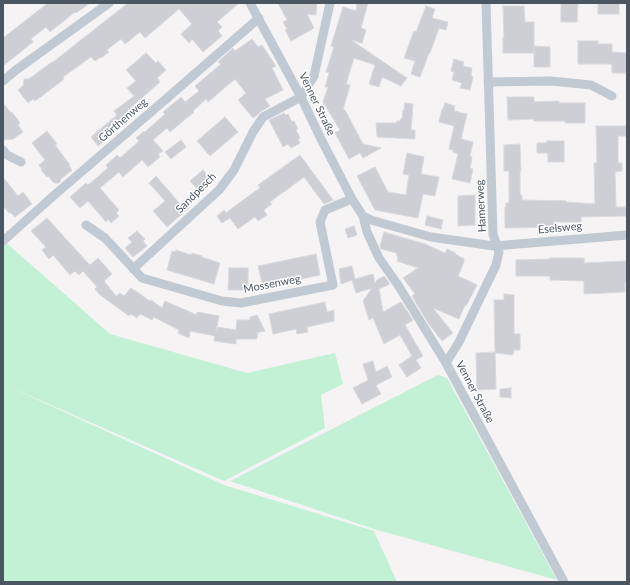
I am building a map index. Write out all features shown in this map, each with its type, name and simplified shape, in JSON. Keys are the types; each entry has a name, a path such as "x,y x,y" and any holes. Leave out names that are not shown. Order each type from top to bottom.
{"street":[{"path":"3,81 109,3"},
{"name":"Venner Straße","path":"250,3 301,97 352,199 363,216 367,232 379,258 398,285 446,363 564,582"},
{"path":"301,97 314,76 330,3"},
{"name":"Hamerweg","path":"446,363 459,342 496,264 499,252 493,234 486,3"},
{"name":"Görthenweg","path":"3,241 258,18"},
{"path":"488,82 551,81 591,85 612,96"},
{"name":"Sandpesch","path":"133,269 218,190 234,170 262,117 301,97"},
{"path":"3,150 7,155 21,162"},
{"name":"Mossenweg","path":"86,225 104,238 142,278 222,301 241,303 333,285 320,222 325,210 352,199"},
{"path":"363,216 371,220 431,237 496,246"},
{"name":"Eselsweg","path":"496,246 627,235"}],"green space":[{"path":"3,240 110,334 247,373 335,353 343,384 321,395 325,428 224,481 3,384"},
{"path":"438,375 447,378 557,580 374,529 230,481"},
{"path":"3,384 224,485 374,531 397,582 3,582"}],"building":[{"path":"48,3 90,3 76,13 75,12 50,32 46,27 31,39 33,42 3,66 3,38"},
{"path":"128,3 239,3 217,22 222,27 218,31 222,36 203,52 192,39 189,43 181,34 192,24 179,9 145,38 140,32 125,44 121,39 107,50 109,52 101,58 95,61 91,57 63,77 64,79 42,96 35,101 33,99 28,103 18,90 23,86 24,79 29,79 53,62"},
{"path":"278,3 317,3 316,15 307,14 314,28 291,41 285,30 287,29 283,22 287,20"},
{"path":"357,3 368,3 361,28 366,30 362,43 351,40 407,78 401,86 382,77 379,87 369,84 375,65 354,58 346,84 350,85 343,110 345,110 363,144 381,148 363,158 360,153 349,159 335,133 340,130 323,102 328,87 325,87 329,73 326,72 334,47 331,46 343,7 356,11"},
{"path":"561,3 578,3 577,22 561,22"},
{"path":"598,3 619,3 619,14 598,14"},
{"path":"426,6 435,9 432,18 448,22 446,30 439,28 420,77 411,74 415,61 404,58 414,31 416,32"},
{"path":"503,6 524,6 525,22 534,22 534,53 503,53"},
{"path":"252,39 258,47 262,45 276,66 272,68 283,90 265,99 270,106 253,118 238,100 246,93 235,79 208,102 206,99 193,111 194,112 170,132 167,128 153,140 163,151 158,154 160,157 148,167 142,160 123,177 119,172 100,188 119,210 116,213 119,216 111,223 108,219 106,222 88,201 80,208 70,197 86,183 88,185 108,168 106,165 117,155 120,158 139,141 136,138 165,114 163,112 181,97 185,102 199,91 195,86 221,64 218,62 233,48 235,51"},
{"path":"578,41 598,41 598,44 612,44 612,52 627,53 627,73 612,73 612,64 578,64"},
{"path":"534,46 550,47 550,67 534,67"},
{"path":"146,53 156,63 158,61 166,70 157,78 160,82 127,111 132,117 110,134 111,136 98,146 91,137 117,115 114,111 134,96 127,88 136,81 126,70"},
{"path":"454,59 464,62 463,66 472,68 471,75 473,77 470,90 460,88 462,83 452,80 454,72 451,71"},
{"path":"507,97 534,97 534,102 559,101 559,103 585,103 585,123 565,123 565,121 534,121 534,119 508,120"},
{"path":"3,103 20,123 18,125 23,132 13,139 3,140"},
{"path":"405,103 413,104 411,130 415,130 415,139 377,137 376,123 396,123 397,121 400,121 402,119"},
{"path":"445,103 455,106 454,111 467,114 461,139 473,142 470,156 472,157 470,168 473,169 470,183 452,179 458,154 449,149 454,126 439,122"},
{"path":"284,113 285,115 288,114 292,122 294,121 300,138 298,139 300,143 291,148 288,144 283,147 269,120"},
{"path":"225,117 238,132 210,156 197,141"},
{"path":"596,126 627,126 627,136 618,136 618,163 622,163 622,171 615,172 616,207 627,207 627,216 581,217 581,222 554,222 555,227 505,228 505,207 506,203 509,203 510,193 509,171 504,171 504,145 520,144 520,195 522,195 522,200 566,201 595,204 594,163 597,163"},
{"path":"47,131 57,144 55,145 72,170 61,179 59,183 54,183 41,170 42,169 39,165 45,160 32,143"},
{"path":"181,140 186,147 171,159 165,152"},
{"path":"547,141 564,141 564,162 548,162 548,153 537,153 537,143 547,143"},
{"path":"407,153 424,157 421,174 439,177 435,196 423,194 418,218 375,210 357,176 375,167 388,192 406,195 409,175 403,174"},
{"path":"300,155 333,200 324,204 304,177 270,202 272,204 264,210 267,215 258,221 255,217 238,229 230,218 222,223 217,216 224,210 226,213 260,188 258,185"},
{"path":"203,170 211,180 199,191 190,181"},
{"path":"156,176 180,204 185,199 190,207 167,227 153,211 165,201 149,183"},
{"path":"3,177 18,196 23,192 32,204 15,217 3,206"},
{"path":"475,195 475,225 458,226 458,196"},
{"path":"427,216 443,220 441,229 425,225"},
{"path":"47,218 90,265 98,258 112,274 104,281 116,296 120,293 124,296 131,288 162,308 165,301 197,315 197,312 219,316 216,331 217,327 236,330 237,320 250,320 250,317 257,315 265,331 255,333 258,333 257,339 236,339 236,344 214,341 215,336 190,331 189,338 178,333 179,330 154,317 152,320 140,314 137,318 131,314 129,316 99,294 95,289 97,287 83,271 79,275 75,271 70,275 53,255 49,259 42,250 46,247 31,231"},
{"path":"354,226 357,235 348,238 345,229"},
{"path":"137,231 145,239 143,241 147,246 133,257 125,248 132,242 128,238"},
{"path":"384,232 425,244 445,253 447,249 464,259 458,276 477,285 466,306 465,305 459,319 433,308 453,333 442,341 428,323 412,296 415,294 403,278 418,268 397,261 397,253 381,249 380,246"},
{"path":"176,250 191,255 192,253 220,263 214,284 167,270 172,251 175,252"},
{"path":"316,254 320,275 263,287 258,266"},
{"path":"584,258 584,263 627,261 627,282 625,282 625,292 584,294 584,281 550,280 550,276 516,276 516,260"},
{"path":"352,266 355,279 373,274 375,283 384,276 390,284 379,289 383,312 401,302 413,320 405,325 423,356 416,360 421,368 407,377 399,365 412,356 400,335 384,344 373,318 369,320 363,301 372,288 356,293 352,280 341,284 339,269"},
{"path":"229,268 248,268 248,290 228,290"},
{"path":"504,294 514,295 514,334 520,334 520,350 514,350 513,355 495,353 494,300 504,300"},
{"path":"325,302 327,312 334,310 334,321 307,327 308,332 297,334 296,329 273,334 269,314"},
{"path":"495,352 496,389 477,390 476,353"},
{"path":"373,361 376,372 387,366 392,377 376,385 381,394 362,404 353,388 368,380 363,364"},
{"path":"511,388 511,398 500,397 500,389"}]}
